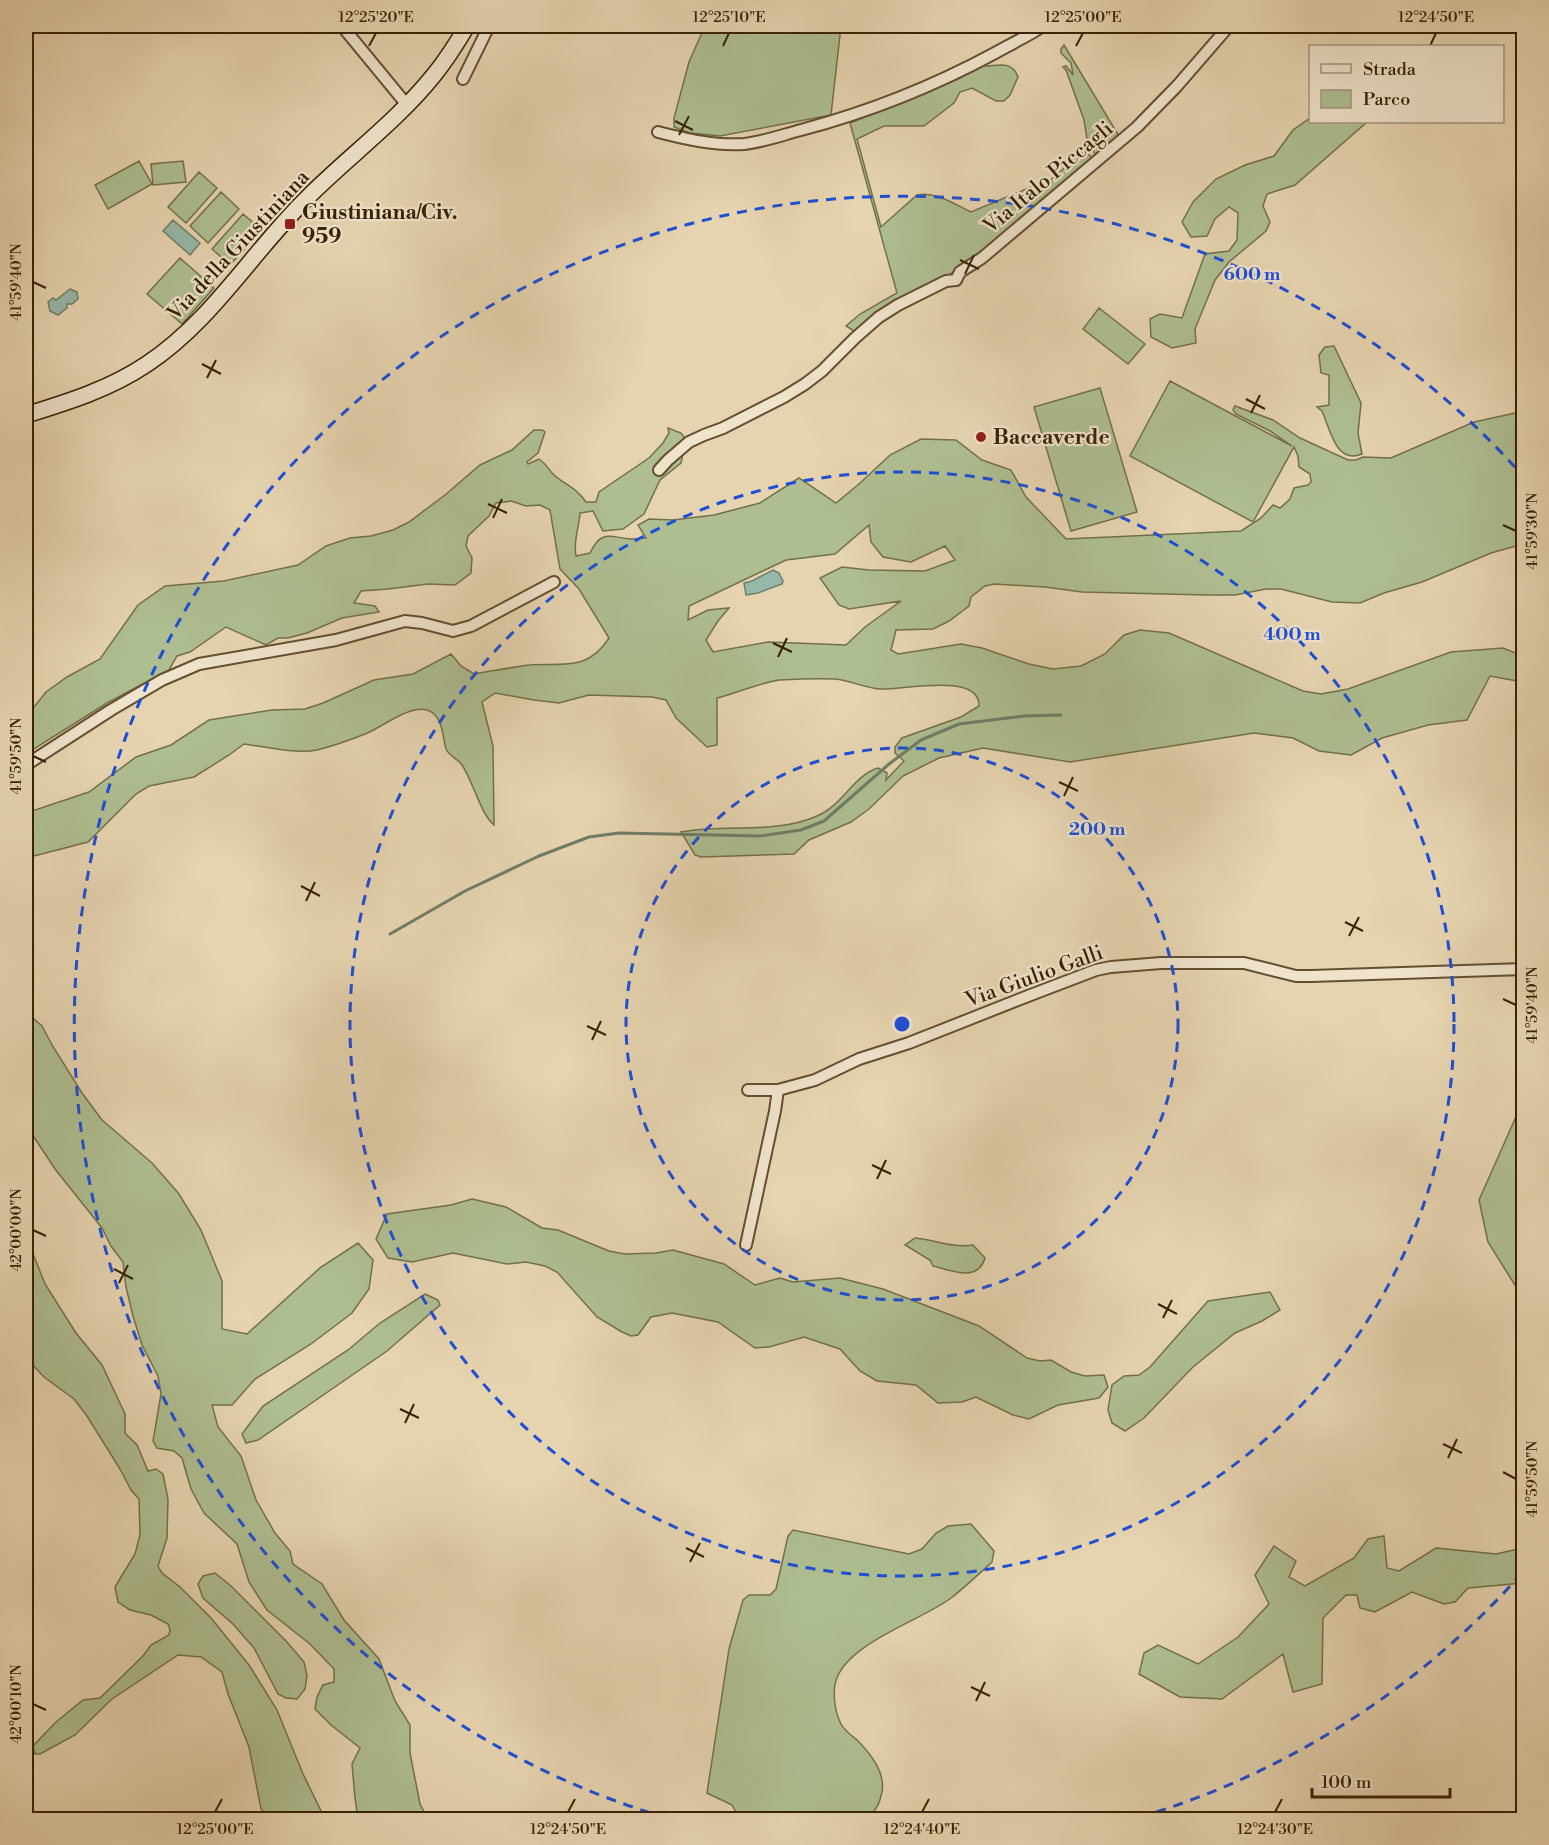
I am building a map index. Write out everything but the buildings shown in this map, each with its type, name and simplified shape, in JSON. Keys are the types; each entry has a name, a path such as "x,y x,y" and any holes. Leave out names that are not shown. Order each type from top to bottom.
{"street":[{"path":"342,26 407,105"},
{"name":"Via della Giustiniana","path":"26,415 109,385 145,365 165,350 201,318 306,199 407,105 444,63 467,26"},
{"path":"464,79 489,26"},
{"path":"658,132 694,141 731,144 760,141 811,128 858,113 944,79 1043,26"},
{"name":"Via Italo Piccagli","path":"659,470 689,442 723,429 784,398 805,384 879,317 946,281 956,280 960,272 982,258 1137,127 1177,86 1229,26"},
{"path":"26,765 111,710 162,680 194,666 222,659 336,640 405,621 453,631 460,630 475,625 554,582"},
{"name":"Via Giulio Galli","path":"748,1090 777,1090 815,1080 859,1059 1096,970 1111,967 1161,963 1244,963 1259,965 1290,975 1311,976 1524,969"},
{"path":"746,1245 775,1111 777,1090"}],"green space":[{"path":"705,26 841,26 831,115 720,136 690,133 674,127 674,118 689,62"},
{"path":"1064,45 1119,136 1096,156 1087,139 1084,120 1063,67 1066,66 1073,75 1071,63 1061,53"},
{"path":"983,66 1009,66 1018,77 1010,95 1004,101 996,101 972,88 960,92 954,103 924,126 884,126 857,139 881,227 917,195 938,197 971,212 1031,187 1039,190 1084,151 1093,158 966,264 854,331 846,326 860,314 897,293 850,123 960,78"},
{"path":"1309,119 1309,123 1366,123 1295,185 1267,194 1263,206 1270,222 1266,231 1229,262 1215,280 1195,329 1196,343 1172,348 1151,337 1150,319 1160,314 1182,318 1205,254 1229,251 1237,240 1238,213 1229,207 1215,219 1207,236 1191,237 1182,222 1193,202 1216,179 1245,165 1274,156 1293,130"},
{"path":"139,161 152,184 108,209 95,185"},
{"path":"183,161 186,182 153,185 151,164"},
{"path":"199,172 217,188 186,223 168,207"},
{"path":"221,192 239,209 208,243 190,226"},
{"path":"243,214 262,230 230,265 212,249"},
{"path":"180,258 214,288 182,324 147,294"},
{"path":"1099,308 1145,344 1128,364 1083,329"},
{"path":"1334,346 1361,403 1358,433 1362,454 1353,456 1340,450 1331,435 1322,411 1317,407 1329,405 1329,375 1321,373 1319,355 1325,347"},
{"path":"1170,381 1292,446 1270,431 1236,414 1233,410 1235,406 1273,420 1300,438 1348,460 1363,457 1391,458 1474,422 1523,410 1523,547 1516,546 1491,553 1422,582 1360,603 1332,602 1281,589 1266,589 1235,595 1207,595 1082,592 994,584 985,586 971,597 969,606 949,621 933,629 896,630 891,650 898,654 961,644 1053,669 1081,666 1105,654 1124,635 1140,630 1169,633 1303,691 1321,694 1348,689 1451,652 1503,648 1523,656 1523,682 1490,676 1467,720 1428,725 1382,738 1351,755 1319,751 1293,738 1254,733 1070,762 983,748 939,758 903,776 869,809 851,822 809,840 794,854 701,857 695,855 681,832 784,825 817,816 834,805 870,772 878,768 887,773 886,780 904,761 895,753 895,747 902,738 961,717 979,706 976,695 967,689 953,686 880,689 835,679 779,680 717,698 717,745 707,747 676,718 666,700 652,697 589,695 559,703 495,693 482,702 493,746 494,825 485,813 462,765 446,749 438,718 428,710 419,709 400,715 365,734 317,750 291,751 244,744 194,777 149,786 136,794 88,842 26,858 26,813 89,792 136,757 171,745 209,720 272,710 305,709 374,680 413,674 451,654 461,666 474,674 530,665 574,663 593,656 609,638 579,589 560,569 550,510 540,505 526,506 511,501 496,503 489,516 468,536 466,546 472,558 471,573 455,585 428,584 361,591 354,603 375,606 379,612 342,618 307,633 278,638 266,645 226,627 190,652 177,656 169,670 107,703 26,754 26,717 46,692 67,677 100,659 138,605 165,586 224,581 298,565 326,546 350,538 371,536 393,530 409,522 480,465 512,450 534,430 545,432 538,453 527,462 528,464 539,459 552,473 578,492 586,502 596,502 599,492 649,458 663,443 669,433 668,428 681,433 686,440 681,463 660,480 644,514 623,529 603,531 593,511 580,513 576,556 590,553 594,545 603,537 646,538 638,525 649,519 673,520 714,515 760,503 799,478 836,503 890,455 921,439 956,440 982,460 1011,470 1026,497 1066,539 1241,531 1261,518 1273,505 1280,508 1290,499 1294,488 1308,485 1311,482 1310,474 1299,467 1294,447 1253,522 1130,456","holes":["869,525 871,542 883,557 911,562 945,546 955,560 925,571 842,567 820,578 839,605 849,609 901,601 865,627 846,645 768,642 713,652 706,640 729,608 708,610 688,620 689,606 786,560 835,554"]},
{"path":"1100,388 1137,512 1071,531 1034,407"},
{"path":"26,1012 42,1026 82,1093 102,1120 152,1163 179,1194 201,1230 222,1281 222,1329 247,1334 321,1267 358,1243 373,1260 369,1289 352,1313 311,1344 255,1379 232,1405 212,1405 218,1427 241,1456 256,1500 275,1533 290,1551 293,1564 322,1584 344,1620 379,1659 395,1701 410,1725 410,1753 420,1804 428,1819 358,1819 352,1764 360,1748 315,1709 317,1697 323,1685 334,1682 334,1669 310,1644 267,1610 249,1582 237,1544 204,1513 191,1489 182,1458 174,1451 157,1448 153,1441 161,1394 158,1376 142,1345 133,1316 123,1262 111,1246 102,1228 55,1169 26,1125"},
{"path":"1523,1101 1524,1298 1488,1242 1479,1200"},
{"path":"472,1199 506,1207 542,1228 558,1230 609,1251 625,1254 673,1250 724,1264 755,1285 780,1278 793,1282 840,1278 883,1289 979,1326 1027,1358 1040,1361 1051,1360 1071,1372 1085,1376 1104,1375 1108,1387 1099,1398 1058,1405 1029,1419 1013,1415 976,1397 962,1402 938,1403 916,1385 877,1381 860,1371 840,1349 804,1337 769,1347 755,1348 718,1322 672,1313 651,1317 638,1335 631,1336 597,1317 557,1272 545,1266 526,1262 507,1264 453,1253 412,1262 388,1258 376,1239 387,1214 451,1205"},
{"path":"26,1236 45,1284 76,1333 102,1365 125,1414 125,1433 137,1445 148,1471 156,1469 163,1474 168,1499 167,1538 158,1566 162,1573 180,1587 211,1618 249,1665 277,1710 303,1774 325,1819 270,1819 261,1809 249,1747 228,1694 222,1672 201,1657 178,1655 112,1699 75,1735 40,1754 35,1754 33,1746 55,1723 83,1700 100,1698 143,1656 151,1645 169,1635 170,1630 168,1624 151,1615 130,1610 118,1602 115,1587 135,1554 140,1535 139,1499 131,1490 87,1416 74,1399 44,1377 26,1358"},
{"path":"915,1238 951,1245 973,1245 985,1258 981,1266 970,1273 955,1272 933,1266 930,1260 905,1245"},
{"path":"1270,1292 1280,1310 1235,1333 1193,1367 1144,1418 1125,1431 1112,1423 1108,1410 1112,1385 1124,1376 1139,1375 1150,1367 1208,1301"},
{"path":"425,1294 438,1300 440,1305 387,1351 258,1440 246,1443 242,1434 263,1406 348,1350 380,1323"},
{"path":"971,1524 994,1551 992,1562 938,1607 867,1645 841,1670 835,1684 835,1704 841,1724 868,1752 880,1773 883,1788 877,1808 861,1820 740,1819 732,1805 707,1793 729,1649 743,1600 749,1595 770,1595 776,1589 788,1536 793,1530 909,1554 922,1549 936,1533 948,1526"},
{"path":"1384,1536 1387,1568 1399,1571 1436,1548 1496,1554 1523,1548 1523,1583 1468,1588 1455,1602 1444,1604 1412,1592 1375,1612 1360,1608 1357,1595 1346,1595 1323,1618 1322,1684 1293,1692 1283,1654 1222,1699 1180,1697 1139,1674 1144,1653 1158,1645 1198,1664 1238,1637 1269,1604 1255,1575 1274,1546 1296,1561 1289,1577 1305,1586 1354,1558 1368,1539"},
{"path":"215,1573 287,1642 304,1662 307,1676 305,1689 297,1699 286,1698 278,1694 254,1648 233,1624 203,1598 198,1584 203,1576"}],"shaded area":[{"path":"173,220 200,243 190,255 163,231"},
{"path":"70,289 77,292 78,299 72,304 67,304 67,308 58,315 50,311 48,302 53,298 56,300"},
{"path":"773,570 779,573 782,584 746,595 744,583"}],"waterway":[{"path":"390,934 465,891 539,856 589,837 619,833 760,836 801,830 824,821 889,764 921,740 959,724 1024,716 1061,715"}],"place":[{"name":"Giustiniana/Civ. 959","path":"290,224"},
{"name":"Baccaverde","path":"981,437"}]}
